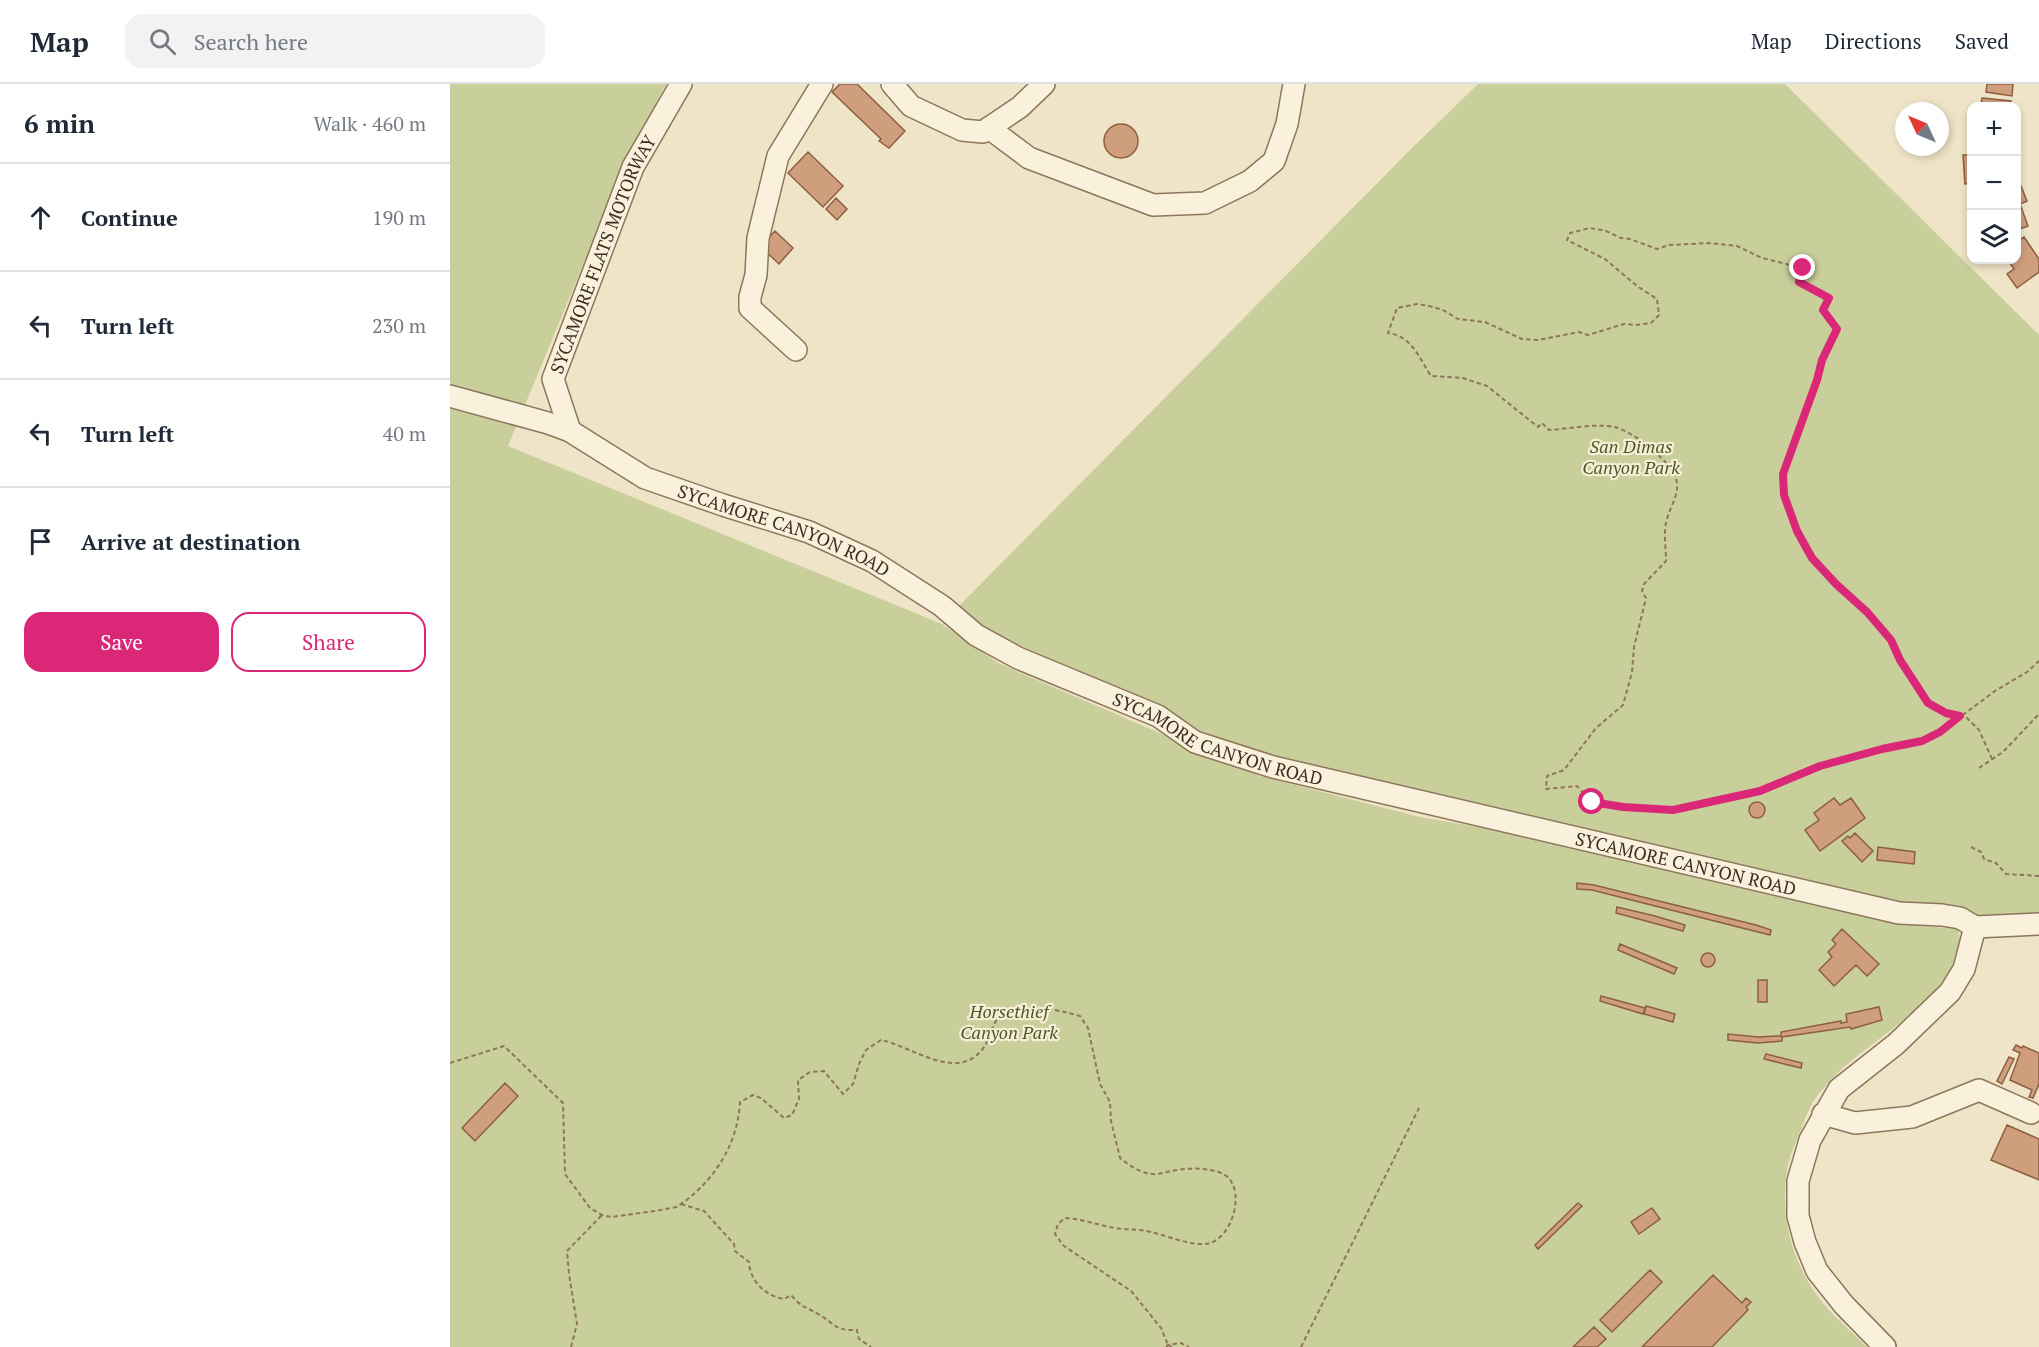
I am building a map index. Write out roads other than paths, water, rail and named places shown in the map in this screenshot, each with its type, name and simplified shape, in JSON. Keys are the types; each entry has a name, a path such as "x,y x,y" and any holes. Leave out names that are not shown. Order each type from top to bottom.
{"street":[{"name":"SYCAMORE FLATS MOTORWAY","path":"570,431 553,379 633,167 681,84"},
{"path":"796,350 750,308 750,297 756,275 758,238 778,156 822,84"},
{"path":"892,84 911,106 962,130 983,132 1020,107 1044,84"},
{"path":"988,128 1029,158 1153,205 1205,203 1250,182 1274,161 1287,124 1293,84"},
{"name":"SYCAMORE CANYON ROAD","path":"450,396 570,431 645,478 810,532 872,561 942,606 976,635 1018,658 1158,716 1195,742 1273,767 1899,913 1960,918 1975,927 2039,924"},
{"path":"1885,1347 1844,1305 1818,1271 1805,1242 1798,1216 1798,1181 1810,1140 1823,1113 1839,1089 1896,1044 1950,992 1964,969 1975,927"},
{"path":"1823,1113 1855,1123 1912,1117 1979,1090 2031,1113"}],"park label":[{"name":"San Dimas Canyon Park","path":"1631,456"},
{"name":"Horsethief Canyon Park","path":"1009,1021"}]}
